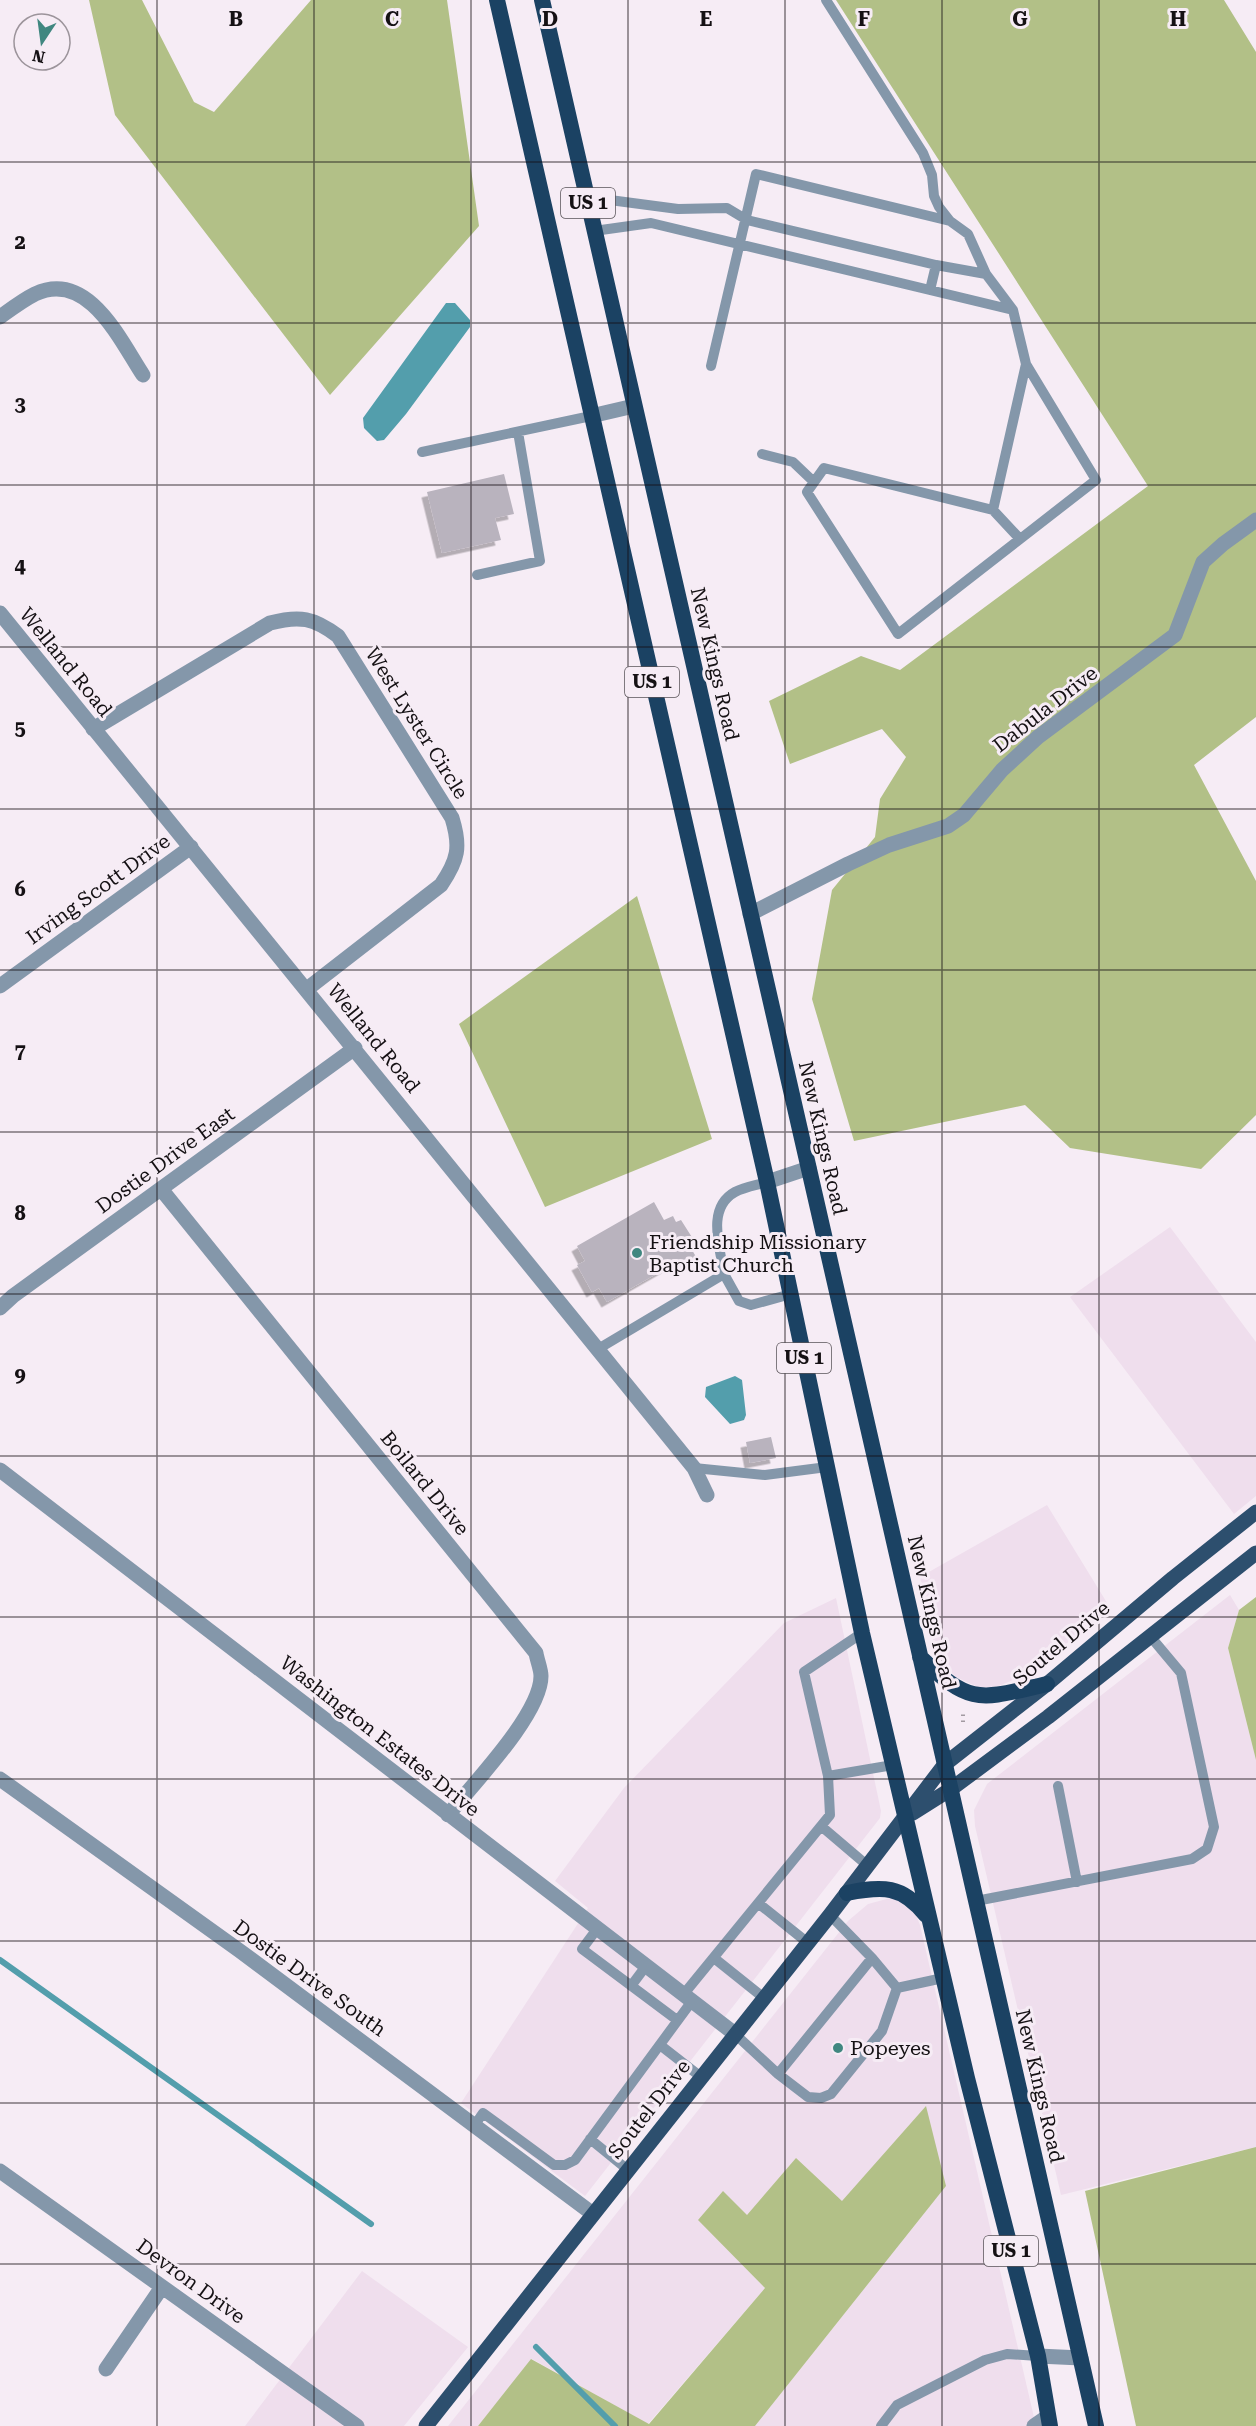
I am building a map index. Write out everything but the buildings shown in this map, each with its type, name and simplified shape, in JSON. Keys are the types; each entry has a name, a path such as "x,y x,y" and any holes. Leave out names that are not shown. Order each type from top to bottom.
{"highway":[{"name":"US 1","path":"497,0 767,1182 862,1633 943,1978 1038,2356 1044,2423"},
{"name":"New Kings Road","path":"542,0 1096,2426"},
{"path":"920,1657 940,1676 966,1693 989,1697 1047,1684"},
{"path":"847,1893 875,1888 899,1892 914,1900 929,1918"}],"main road":[{"name":"Soutel Drive","path":"426,2426 830,1915 945,1764 1047,1684 1256,1512"},
{"name":"Soutel Drive","path":"905,1818 951,1790 1048,1718 1256,1552"}],"street":[{"path":"0,317 35,294 49,290 67,291 84,296 99,308 143,375"},
{"path":"591,416 634,406"},
{"name":"Dabula Drive","path":"750,914 889,845 948,826 964,815 1002,770 1038,737 1175,635 1203,562 1222,544 1256,520"},
{"name":"Welland Road","path":"0,613 308,989 694,1468 707,1495"},
{"name":"West Lyster Circle","path":"93,729 270,623 289,618 309,619 338,636 452,818 457,834 458,850 453,868 441,885 308,989"},
{"name":"Irving Scott Drive","path":"0,986 191,847"},
{"name":"Dostie Drive East","path":"0,1308 13,1296 355,1048"},
{"path":"767,1182 809,1168"},
{"name":"Boilard Drive","path":"161,1189 536,1653 541,1675 536,1700 526,1719 448,1815"},
{"name":"Washington Estates Drive","path":"0,1470 735,2034"},
{"name":"Dostie Drive South","path":"0,1779 240,1951 593,2214"},
{"name":"Devron Drive","path":"0,2171 348,2424"},
{"path":"106,2369 162,2287"},
{"path":"1038,2356 1081,2358"}],"lane":[{"path":"826,0 923,153 932,175 934,196 939,207 950,221 968,234 986,274 1013,310 1026,364 1096,480 898,634 807,492 824,468 993,510 1020,539"},
{"path":"711,366 756,174 950,221"},
{"path":"587,197 678,209 727,208 747,220 936,266 986,274"},
{"path":"594,231 651,223 1013,310"},
{"path":"930,290 936,266"},
{"path":"993,510 1026,364"},
{"path":"422,452 591,416"},
{"path":"477,575 540,561 518,432"},
{"path":"762,454 793,462 814,482"},
{"path":"767,1182 736,1191 722,1201 716,1217 724,1274 739,1301 751,1305 791,1294"},
{"path":"598,1349 724,1274"},
{"path":"694,1468 765,1475 827,1467"},
{"path":"474,2126 483,2113 554,2165 565,2165 575,2160 660,2045 714,1958 830,1815 828,1776 804,1672 862,1633"},
{"path":"976,1901 1192,1859 1208,1849 1214,1827 1181,1673 1150,1636"},
{"path":"828,1776 893,1765"},
{"path":"1058,1786 1077,1882"},
{"path":"821,1826 868,1866"},
{"path":"758,1903 808,1943"},
{"path":"830,1915 872,1958 897,1988"},
{"path":"597,1929 582,1949 677,2020"},
{"path":"714,1958 764,1998"},
{"path":"778,2074 872,1958"},
{"path":"631,1986 646,1966"},
{"path":"897,1988 943,1978"},
{"path":"735,2034 778,2074 808,2097 821,2098 831,2094 882,2031 897,1988"},
{"path":"660,2045 701,2078"},
{"path":"590,2139 628,2169"},
{"path":"544,2178 554,2165"},
{"path":"881,2426 897,2405 985,2360 1007,2354 1038,2356"}],"path":[{"path":"963,1703 963,1722"},
{"path":"954,1716 963,1714"}],"shaded area":[{"path":"1170,1227 1256,1342 1256,1496 1234,1514 1070,1297"},
{"path":"1047,1505 1112,1611 1020,1677 999,1686 980,1688 956,1677 944,1665 934,1644 920,1577"},
{"path":"1230,1595 1239,1610 1228,1648 1256,1760 1256,2147 1061,2195 975,1826 974,1810 987,1784"},
{"path":"836,1598 881,1811 880,1818 585,2196 461,2103 588,1908 555,1881 624,1788 784,1623"},
{"path":"894,1897 913,1907 920,1925 1036,2426 755,2426 946,2186 746,2215 698,2219 765,2288 648,2424 532,2359 478,2426 448,2426 848,1921 868,1904"},
{"path":"362,2271 468,2347 404,2426 245,2426"}],"green space":[{"path":"89,0 142,0 194,102 214,112 311,0 447,0 479,226 330,395 115,115"},
{"path":"836,0 1224,0 1256,52 1256,717 1194,765 1256,881 1256,1115 1201,1169 1070,1148 1025,1105 854,1141 812,999 832,890 875,837 880,799 906,757 882,729 790,764 769,701 861,656 900,670 1148,486"},
{"path":"637,896 712,1139 545,1207 459,1024"},
{"path":"1256,1597 1256,1760 1228,1648 1239,1610"},
{"path":"926,2106 946,2186 755,2426 478,2426 531,2359 649,2424 765,2288 698,2220 723,2191 747,2215 796,2158 842,2201"},
{"path":"1256,2147 1256,2426 1136,2426 1085,2191"}],"water":[{"path":"446,303 455,303 470,320 470,327 406,414 384,440 377,441 364,428 363,418"},
{"path":"735,1376 742,1380 746,1415 744,1420 730,1424 705,1397 706,1387"}],"waterway":[{"path":"0,1960 371,2224"},
{"path":"536,2347 615,2426"}],"place":[{"name":"Friendship Missionary Baptist Church","path":"637,1253"},
{"name":"Popeyes","path":"838,2048"}]}
